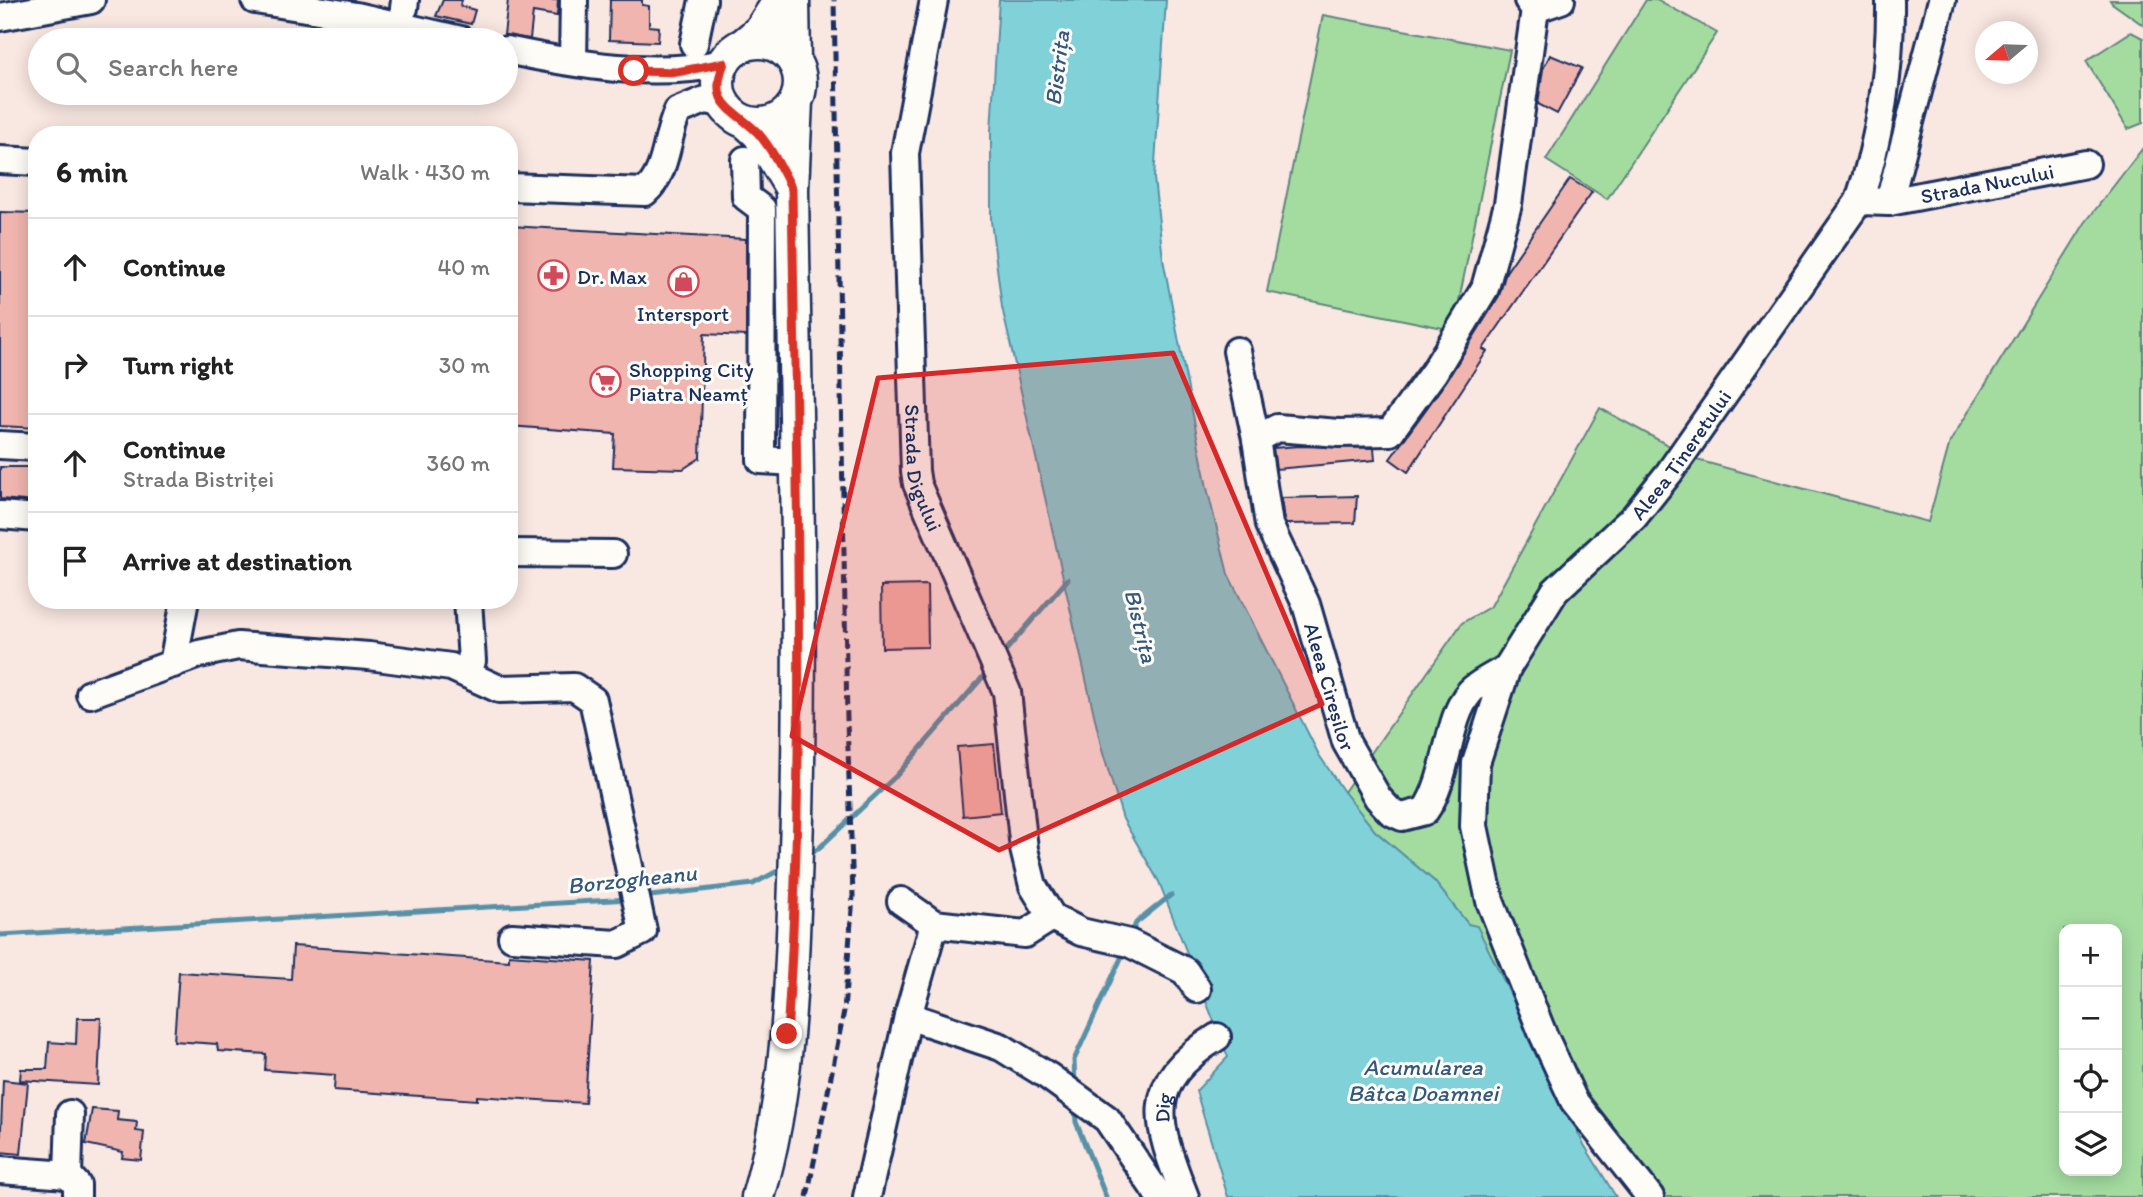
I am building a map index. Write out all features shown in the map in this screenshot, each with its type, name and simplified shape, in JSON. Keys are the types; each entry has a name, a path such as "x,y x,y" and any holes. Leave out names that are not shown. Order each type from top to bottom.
{"main road":[{"path":"780,0 760,31 733,55 719,76 735,113 759,134 792,189"},
{"path":"758,1197 776,1123 785,1056 797,822 799,674 792,189 799,75 794,62 793,0"},
{"path":"733,55 765,43 776,46 794,62"},
{"path":"735,113 770,123 790,111 796,101"}],"street":[{"path":"0,17 91,0"},
{"path":"256,0 356,16 408,28"},
{"path":"573,62 574,0"},
{"path":"694,44 703,0"},
{"name":"Strada Digului","path":"934,0 905,153 915,471 917,484 1004,682 1024,849 1033,886 1052,917"},
{"path":"1256,439 1277,428 1339,433 1390,432 1434,372 1485,288 1508,204 1532,4 1561,0"},
{"name":"Aleea Tineretului","path":"1650,1197 1574,1101 1490,901 1474,826 1476,763 1507,668 1555,591 1634,517 1669,473 1859,201 1868,173 1891,36 1891,0"},
{"path":"1889,202 1942,0"},
{"path":"518,52 634,71 677,72 733,55"},
{"path":"518,187 645,192 660,174 678,111 705,100 735,113"},
{"path":"0,160 28,162"},
{"path":"745,160 746,197 762,209 761,460 796,462"},
{"name":"Strada Nucului","path":"1859,201 1889,202 2086,164"},
{"name":"Aleea Cireșilor","path":"1237,351 1256,439 1269,525 1306,604 1346,742 1378,799 1391,812 1402,817 1425,811 1435,796 1453,729 1470,692 1507,668"},
{"path":"0,445 28,447"},
{"path":"0,515 28,517"},
{"path":"518,553 613,554"},
{"path":"173,664 182,609"},
{"path":"467,674 472,661 469,609"},
{"path":"90,694 199,654 237,646 369,656 451,667 499,689 574,687 593,701 643,931 617,944 512,937"},
{"path":"901,901 934,924 1025,934 1052,917 1081,932 1129,943 1185,971 1197,989"},
{"path":"867,1197 908,1016 934,924"},
{"path":"908,1016 1001,1047 1075,1095 1107,1119 1160,1197"},
{"name":"Dig","path":"1185,1197 1162,1130 1160,1105 1172,1076 1200,1048 1217,1037"},
{"path":"0,1170 72,1186 70,1114"}],"highlighted area":[{"path":"1173,353 1322,704 999,850 792,736 878,378"}],"green space":[{"path":"1646,0 1658,0 1717,33 1607,199 1546,160"},
{"path":"2110,0 2143,0 2143,25 2112,3"},
{"path":"1323,15 1510,50 1453,330 1267,292"},
{"path":"2131,32 2143,38 2143,123 2128,129 2086,61"},
{"path":"2143,148 2143,1197 1634,1197 1564,1112 1468,924 1434,881 1375,831 1344,792 1462,623 1491,606 1600,408 1693,459 1928,522 1950,442 2085,223"}],"water":[{"path":"999,0 1166,0 1154,178 1163,259 1207,488 1228,574 1319,755 1344,792 1375,831 1434,881 1468,924 1477,926 1583,1143 1616,1197 1228,1197 1196,1091 1228,1057 1159,882 1123,819 1102,750 1002,307 991,221 991,131"}],"building":[{"path":"443,0 462,0 460,6 475,10 471,24 436,16"},
{"path":"508,0 558,0 557,16 533,12 530,39 518,37 518,28 505,28"},
{"path":"610,0 642,0 642,5 649,6 649,26 659,27 658,42 609,40"},
{"path":"1550,55 1582,68 1557,114 1538,104 1543,69"},
{"path":"1570,179 1592,192 1483,349 1487,351 1408,472 1390,459 1447,380 1499,296 1506,272"},
{"path":"0,212 28,213 28,428 0,426"},
{"name":"Shopping City Piatra Neamț","path":"518,226 746,239 746,336 704,334 700,458 683,469 613,467 615,434 518,427"},
{"path":"1273,448 1374,448 1375,460 1276,469"},
{"path":"0,467 28,467 28,501 0,499"},
{"path":"1357,496 1355,523 1286,524 1284,520 1281,498"},
{"path":"927,585 928,647 882,648 881,586"},
{"path":"994,744 1001,812 963,816 957,747"},
{"path":"293,946 509,961 509,955 594,961 585,1103 477,1096 477,1100 334,1090 335,1075 265,1070 266,1054 218,1051 217,1044 174,1041 179,972 291,979"},
{"path":"77,1018 101,1018 98,1085 20,1080 21,1069 47,1069 49,1042 76,1044"},
{"path":"3,1080 28,1083 21,1154 0,1152"},
{"path":"92,1109 118,1111 117,1120 137,1122 136,1131 144,1132 141,1160 122,1158 123,1152 86,1144"}],"waterway":[{"name":"Borzogheanu","path":"1001,656 1068,579"},
{"name":"Borzogheanu","path":"806,855 818,849 897,775 988,671"},
{"name":"Borzogheanu","path":"642,897 753,884 785,867"},
{"path":"1133,930 1136,923 1171,895"},
{"name":"Borzogheanu","path":"0,935 629,899"},
{"path":"1075,1084 1074,1060 1122,956"},
{"path":"1075,1108 1076,1122 1106,1197"}],"railway":[{"path":"807,1197 844,1011 853,896 847,720 834,0"}],"place":[{"name":"Dr. Max","path":"554,276"},
{"name":"Intersport","path":"683,281"},
{"name":"Shopping City Piatra Neamț","path":"606,381"}],"route":[{"path":"634,71 677,72 724,63 719,76 723,103 737,118 759,134 792,189 799,778 787,1034"}],"water label":[{"name":"Bistrița","path":"1057,68"},
{"name":"Bistrița","path":"1141,626"},
{"name":"Acumularea Bâtca Doamnei","path":"1423,1080"}]}
